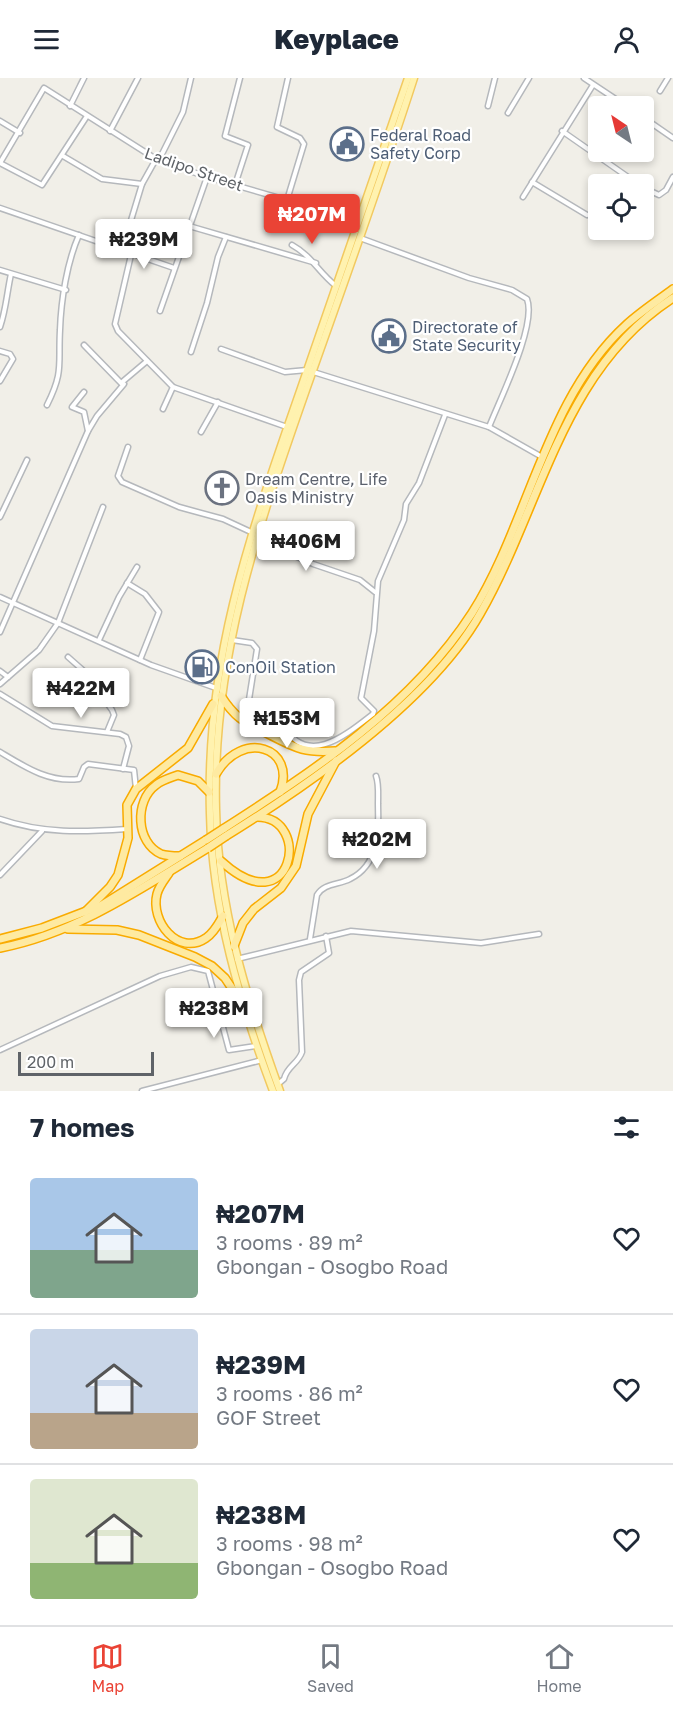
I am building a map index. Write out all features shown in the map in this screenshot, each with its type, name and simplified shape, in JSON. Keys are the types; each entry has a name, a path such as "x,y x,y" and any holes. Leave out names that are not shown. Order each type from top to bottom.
{"highway":[{"path":"0,948 65,929 101,912 208,849 224,833 336,755 407,693 441,656 473,612 500,561 543,457 577,389 602,353 625,326 673,289"},
{"path":"0,939 42,928 102,905 206,840 257,817 414,697 479,616 507,562 581,394 606,357 632,330 673,298"},
{"path":"221,696 243,723 288,746 304,751 336,755"},
{"path":"85,912 110,887 118,875 127,829 127,805 135,789 188,748 213,704"},
{"path":"216,774 224,760 231,754 241,748 257,747 273,754 278,762 283,777 280,792"},
{"path":"234,946 243,924 254,909 281,888 296,866 308,814 336,755"},
{"path":"180,856 160,853 146,840 141,826 144,799 155,785 178,775 198,781 209,792"},
{"path":"221,861 234,873 253,882 264,883 278,877 287,862 289,846 278,822 272,818 257,817"},
{"path":"171,870 158,889 156,905 162,928 179,941 199,942 212,934 223,916"},
{"path":"65,929 117,930 140,935 195,957 212,966 225,978 241,1002"}],"main road":[{"path":"279,1088 249,1005 236,959 221,861 216,810 216,774 221,696 230,639 255,538 336,286 408,78"},
{"path":"273,1091 241,1002 223,916 212,840 209,792 213,704 231,607 251,532 359,238 414,78"}],"street":[{"path":"70,106 84,78"},
{"path":"110,131 138,78"},
{"path":"122,250 142,184 183,112 191,78"},
{"path":"235,185 248,145 225,136 240,78"},
{"path":"287,200 304,144 300,138 277,127 288,78"},
{"path":"488,106 495,78"},
{"path":"508,113 529,78"},
{"path":"584,78 610,96"},
{"path":"660,91 668,78"},
{"path":"523,197 562,130 593,85"},
{"name":"Ladipo Street","path":"20,133 44,88 157,159 207,177 359,221"},
{"path":"0,121 20,133 1,165 40,186 63,156 87,116"},
{"path":"654,125 673,138"},
{"path":"562,130 624,174"},
{"path":"63,156 100,178 142,184"},
{"path":"160,311 207,177"},
{"path":"654,193 659,195 673,177"},
{"path":"532,182 587,215"},
{"path":"0,208 174,268"},
{"path":"189,226 316,263"},
{"path":"47,405 59,381 60,327 72,254 79,235"},
{"path":"191,352 207,303 221,246 226,237"},
{"path":"359,238 469,278 512,290 527,299 530,310 527,330 489,427"},
{"path":"292,245 316,263 325,278 336,286"},
{"path":"131,255 115,324 118,331 173,387 288,427"},
{"path":"0,270 66,290"},
{"path":"0,327 6,310 6,296 11,274"},
{"path":"84,345 121,383 124,383"},
{"path":"221,349 285,372 310,371 489,427 543,457"},
{"path":"0,351 10,354 13,358 0,381"},
{"path":"0,632 88,431 124,383 147,361"},
{"path":"164,409 173,387"},
{"path":"84,392 72,406 84,412 88,431"},
{"path":"201,432 218,402"},
{"path":"230,639 252,643 256,649 247,712 257,718 284,724 294,741 324,745 348,734 374,711 364,704 361,698 374,631 378,581 404,520 406,504 420,483 446,415"},
{"path":"128,447 118,476 122,482 179,507 240,525 251,532"},
{"path":"0,517 27,460"},
{"path":"0,684 39,650 58,622 103,507"},
{"path":"255,538 367,584 376,592"},
{"path":"99,640 137,567"},
{"path":"367,584 378,581"},
{"path":"127,583 145,594 159,612 140,660"},
{"path":"0,597 140,660 216,688"},
{"path":"68,657 85,672 112,710 114,715 107,732"},
{"path":"0,672 8,677"},
{"path":"0,694 52,726 120,734 128,739 129,746 123,769"},
{"path":"0,752 40,774 58,780 79,779 84,767 88,764 134,770 135,789"},
{"path":"310,939 317,895 321,889 351,879 371,860 379,826 376,776"},
{"path":"0,819 42,831 83,832 127,829"},
{"path":"1,874 42,831"},
{"path":"236,959 310,939 369,931 481,943 539,934"},
{"path":"279,1088 286,1070 299,1060 302,1052 299,980 301,972 329,953 326,936"},
{"path":"0,1050 138,985 173,971 191,967 208,971 229,1050 256,1046"},
{"path":"142,1091 262,1060"}],"place":[{"name":"Federal Road Safety Corp","path":"347,144"},
{"name":"Directorate of State Security","path":"389,336"},
{"name":"Dream Centre, Life Oasis Ministry","path":"222,488"},
{"name":"ConOil Station","path":"202,667"}]}
